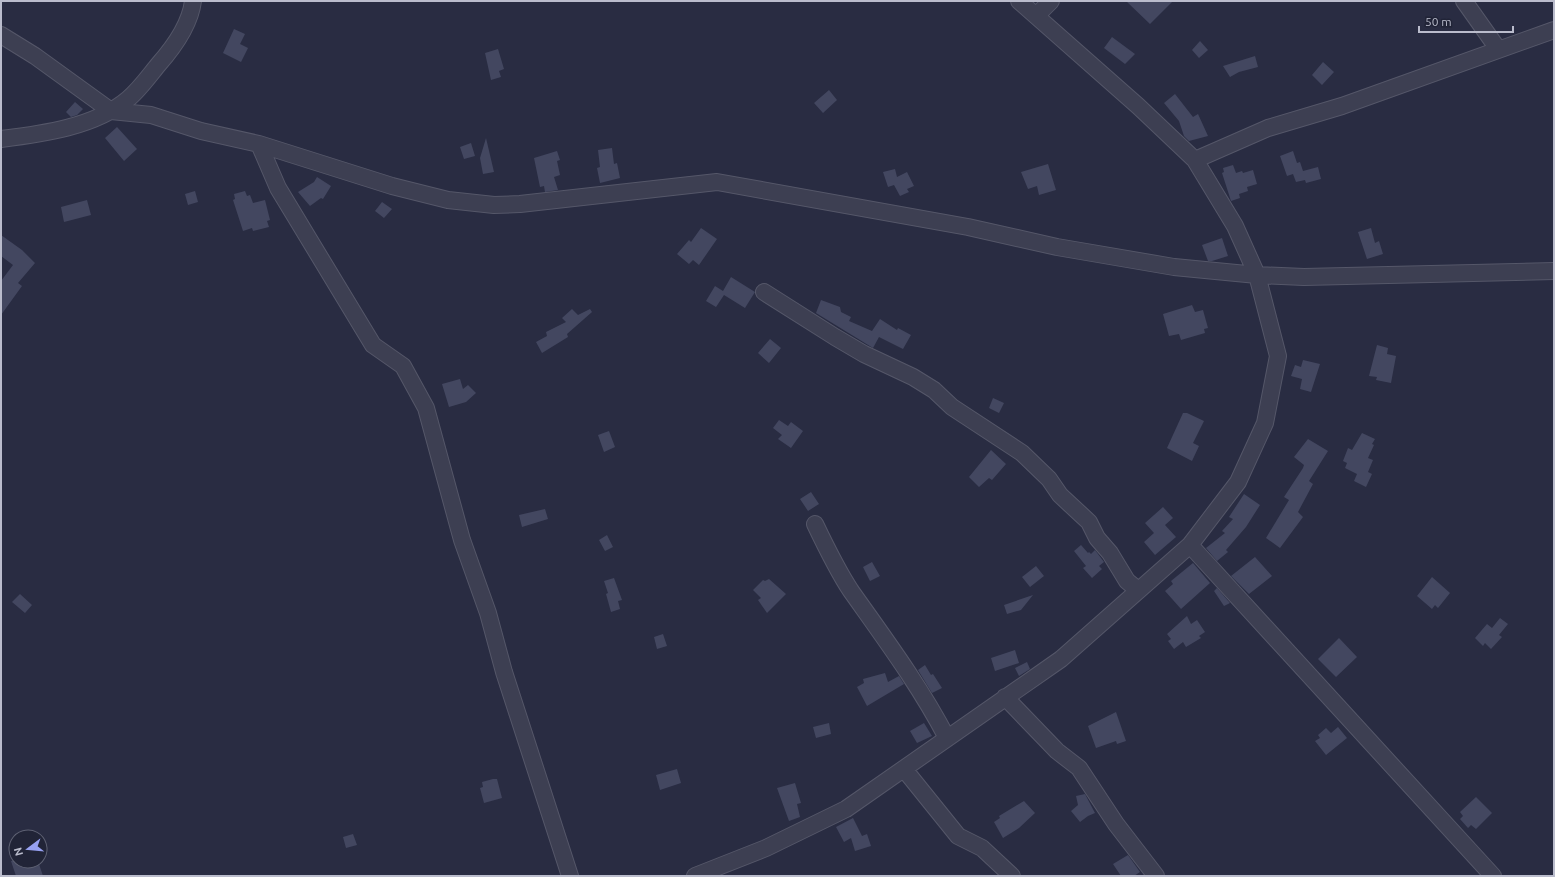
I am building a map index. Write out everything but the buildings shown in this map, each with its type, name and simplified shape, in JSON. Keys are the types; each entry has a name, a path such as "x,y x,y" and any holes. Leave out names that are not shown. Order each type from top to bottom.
{"street":[{"path":"1,139 36,135 75,125 111,111 129,99 174,47 192,9 193,1"},
{"path":"695,876 766,848 846,808 1061,659 1190,545 1238,482 1265,423 1278,356 1257,275 1235,226 1195,160 1138,106 1019,1"},
{"path":"1036,16 1051,1"},
{"path":"1464,1 1498,49"},
{"path":"1195,160 1268,128 1342,106 1554,30"},
{"path":"1,36 35,56 111,111 151,115 201,131 259,144 392,186 448,200 494,205 520,204 717,182 968,227 1057,247 1174,267 1257,275 1304,277 1554,271"},
{"path":"259,144 278,188 374,345 403,366 426,408 462,540 488,613 504,672 570,876"},
{"path":"764,292 834,337 864,354 913,377 934,390 952,407 1022,453 1049,479 1060,495 1089,522 1097,538 1110,552 1127,581 1138,590"},
{"path":"815,524 851,590 899,658 934,713 947,738"},
{"path":"1190,545 1317,686 1493,876"},
{"path":"1005,697 1057,751 1079,768 1116,824 1156,876"},
{"path":"904,769 958,836 982,848 1012,876"}]}
